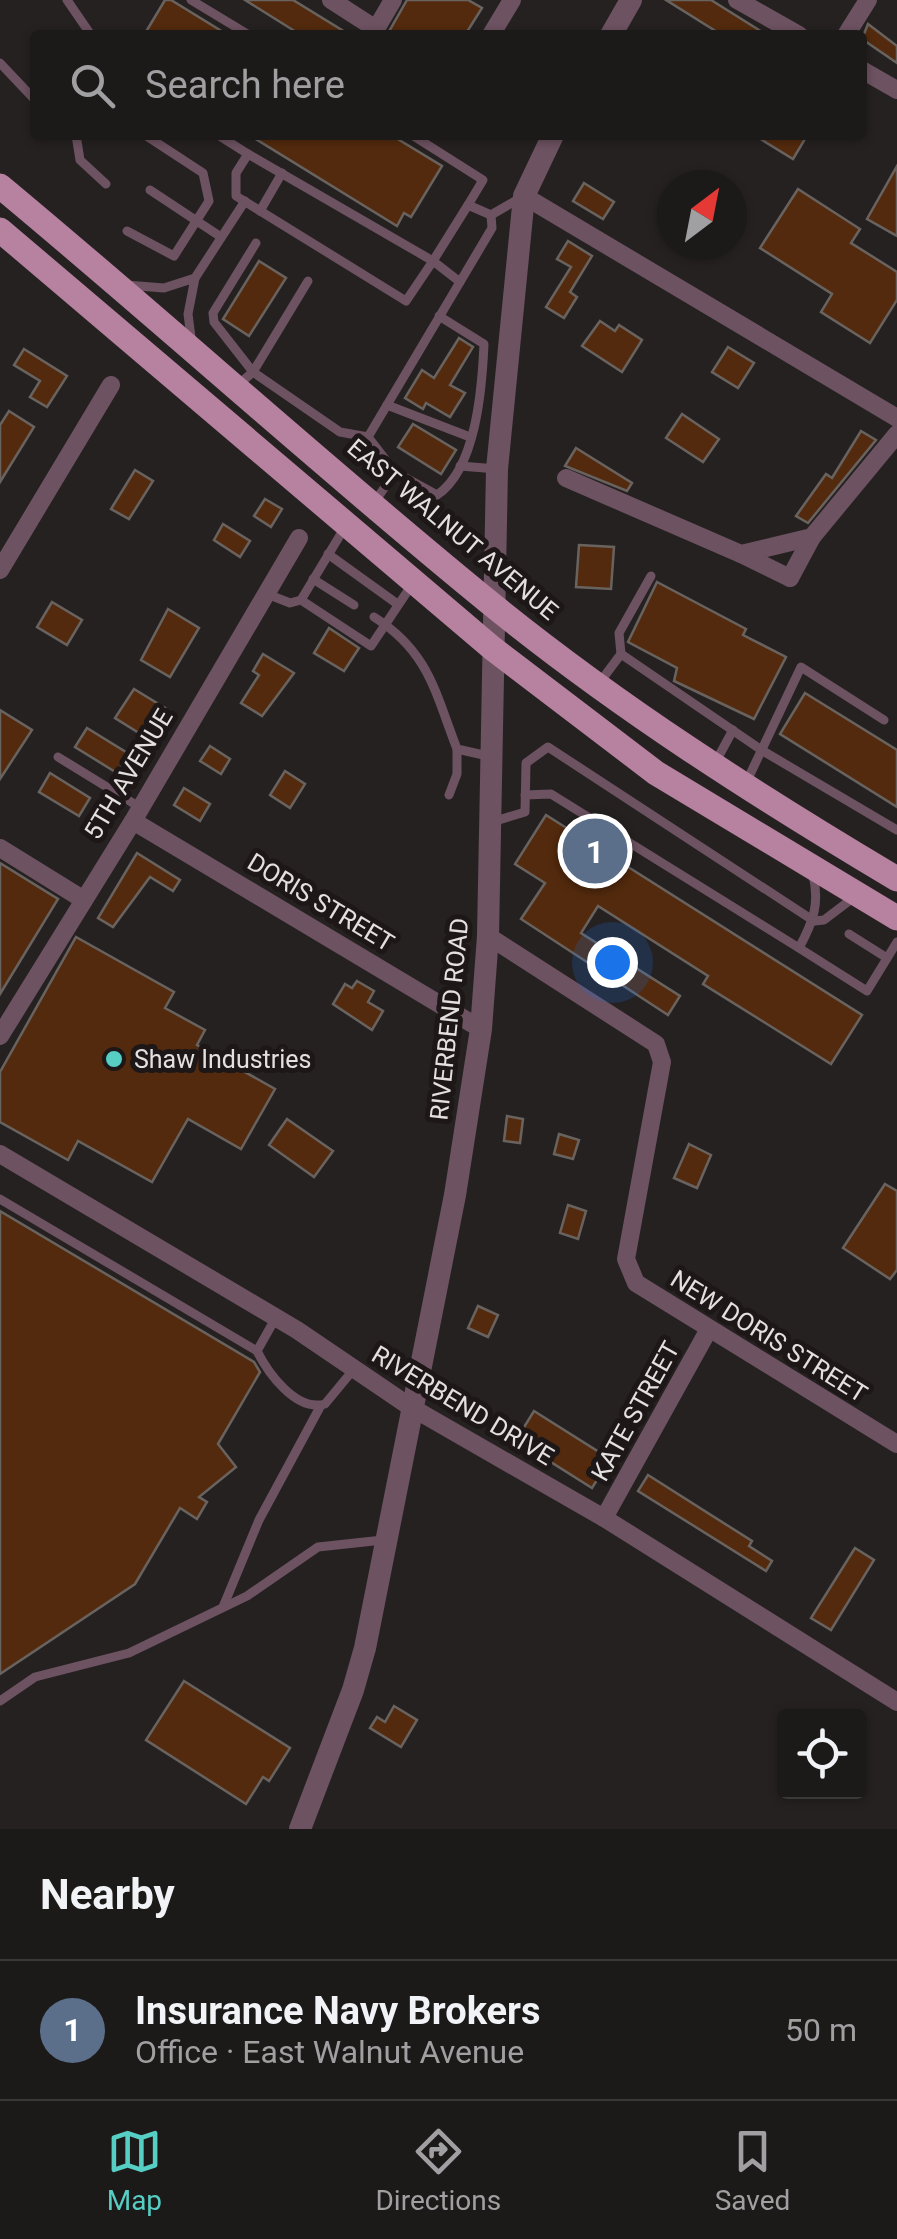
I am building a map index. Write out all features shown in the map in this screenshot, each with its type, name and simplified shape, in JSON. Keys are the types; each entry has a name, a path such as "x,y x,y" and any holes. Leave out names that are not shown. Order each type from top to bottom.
{"main road":[{"name":"EAST WALNUT AVENUE","path":"0,186 192,347 245,379 374,503 491,604 744,787 895,873"},
{"path":"0,230 492,648 656,773 897,918"}],"street":[{"path":"330,0 376,29 393,0"},
{"path":"493,30 512,0"},
{"path":"613,30 630,0"},
{"path":"849,30 868,0"},
{"path":"742,1 791,30"},
{"path":"867,73 897,90"},
{"path":"551,140 524,196 897,418"},
{"name":"RIVERBEND ROAD","path":"300,1829 353,1690 455,1195 481,1028 490,823 496,470 492,399 524,196"},
{"path":"0,570 111,384"},
{"path":"790,578 812,538 897,434"},
{"path":"566,478 790,578"},
{"name":"5TH AVENUE","path":"0,1036 137,814 299,538"},
{"path":"741,554 812,538"},
{"path":"780,545 790,578"},
{"name":"DORIS STREET","path":"137,814 481,1028"},
{"path":"0,848 84,900"},
{"name":"NEW DORIS STREET","path":"488,936 656,1044 662,1062 626,1258 628,1272 636,1283 897,1444"},
{"name":"RIVERBEND DRIVE","path":"0,1154 276,1317 410,1406 604,1518 897,1702"},
{"name":"KATE STREET","path":"604,1518 709,1329"}],"lane":[{"path":"66,0 87,30"},
{"path":"191,0 241,30"},
{"path":"0,63 30,95"},
{"path":"77,140 80,160 106,184"},
{"path":"127,230 174,256 210,201 203,173 154,140"},
{"path":"226,140 433,260 460,282"},
{"path":"248,154 233,186 245,201 406,301 483,180 420,140"},
{"path":"260,210 282,173"},
{"path":"150,190 222,237"},
{"path":"491,215 524,196"},
{"path":"192,347 188,314 195,278 245,201"},
{"path":"468,204 491,215"},
{"path":"368,437 492,228 491,215"},
{"path":"256,243 212,313 245,379 340,432 368,437 395,472 437,495 455,483 470,437 492,399 484,344 439,316"},
{"path":"118,284 164,288 195,278"},
{"path":"245,379 308,282"},
{"path":"387,405 470,437"},
{"path":"460,466 496,470"},
{"path":"374,503 395,472"},
{"path":"301,600 347,525"},
{"path":"328,554 396,603"},
{"path":"598,685 621,654 620,633 650,576"},
{"path":"313,579 354,605"},
{"path":"267,594 290,602 301,600 370,646 379,620 414,582"},
{"path":"379,620 428,666 457,749 450,795"},
{"path":"621,654 763,751 897,830"},
{"path":"744,787 801,667 884,720"},
{"path":"713,766 733,730"},
{"path":"490,823 525,812 526,763 548,747 814,922 824,920 858,895"},
{"path":"457,749 490,756"},
{"path":"58,757 137,814"},
{"path":"525,795 551,794 868,992 897,942"},
{"path":"799,948 814,922 818,897 811,868"},
{"path":"849,934 887,958"},
{"path":"0,1199 257,1351 270,1378 320,1407"},
{"path":"257,1351 276,1317"},
{"path":"223,1607 258,1520 320,1407 354,1369"},
{"path":"0,1701 34,1677 129,1653 223,1607 318,1547 386,1539"}],"building":[{"path":"165,0 171,0 220,30 147,30"},
{"path":"245,0 293,0 342,30 293,30"},
{"path":"407,0 468,0 482,8 468,30 390,30"},
{"path":"666,0 711,0 759,30 714,30"},
{"path":"868,24 897,46 897,63 867,42"},
{"path":"257,140 399,140 442,166 411,217 404,213 397,226"},
{"path":"762,140 804,140 793,159"},
{"path":"897,166 897,236 867,219"},
{"path":"584,183 614,202 603,219 573,201"},
{"path":"798,189 860,229 851,243 897,272 897,300 870,343 821,312 832,294 760,248"},
{"path":"568,241 592,256 570,292 577,297 564,318 546,307 571,267 557,259"},
{"path":"259,261 286,278 249,336 223,319"},
{"path":"600,321 615,331 619,325 642,340 622,372 582,346"},
{"path":"459,338 473,347 450,385 465,393 450,417 426,403 423,409 405,398 422,370 434,378"},
{"path":"728,347 754,363 738,388 712,372"},
{"path":"24,349 67,376 47,407 30,397 40,381 14,365"},
{"path":"9,411 34,427 0,482 0,425"},
{"path":"682,414 719,439 703,462 666,438"},
{"path":"413,424 456,450 441,474 398,447"},
{"path":"861,431 876,440 808,523 796,516 826,474 832,478"},
{"path":"576,448 632,483 627,491 565,466"},
{"path":"135,470 153,481 129,519 111,509"},
{"path":"265,499 282,509 271,527 254,516"},
{"path":"223,524 250,541 240,557 214,540"},
{"path":"579,545 614,547 611,589 576,587"},
{"path":"657,582 746,629 743,635 786,657 754,719 674,681 677,668 628,642"},
{"path":"52,602 82,620 67,645 37,627"},
{"path":"168,609 199,628 170,677 141,660"},
{"path":"329,628 359,648 344,671 314,653"},
{"path":"263,654 294,673 262,716 241,703 259,675 253,671"},
{"path":"134,689 165,708 147,738 115,718"},
{"path":"805,693 897,750 897,807 780,734"},
{"path":"0,710 32,730 0,779"},
{"path":"87,728 129,754 117,773 75,747"},
{"path":"210,746 230,759 221,774 200,761"},
{"path":"285,771 305,784 290,808 270,795"},
{"path":"50,773 90,798 79,816 39,792"},
{"path":"184,788 210,804 200,821 174,805"},
{"path":"546,815 862,1015 831,1064 703,984 708,976 598,906 581,933 680,996 668,1015 521,919 545,883 515,864"},
{"path":"137,853 180,880 173,891 150,877 113,927 98,918"},
{"path":"0,863 58,899 0,994"},
{"name":"Shaw Industries","path":"76,937 174,992 165,1008 205,1030 197,1045 275,1089 241,1149 188,1119 152,1182 78,1141 68,1160 0,1122 0,1072"},
{"path":"357,981 374,991 368,1002 383,1011 372,1030 333,1004 345,984 352,988"},
{"path":"507,1116 523,1119 520,1143 504,1141"},
{"path":"287,1119 333,1151 314,1177 269,1145"},
{"path":"559,1134 579,1140 573,1159 554,1154"},
{"path":"689,1144 711,1155 697,1188 674,1178"},
{"path":"885,1184 897,1191 897,1270 890,1279 843,1248"},
{"path":"568,1205 586,1211 578,1239 560,1233"},
{"path":"0,1211 254,1362 260,1372 218,1444 236,1467 199,1497 207,1502 197,1519 180,1508 135,1584 0,1674"},
{"path":"478,1306 498,1315 488,1337 468,1328"},
{"path":"534,1411 610,1459 592,1488 516,1440"},
{"path":"648,1475 752,1541 749,1546 772,1561 766,1571 638,1491"},
{"path":"855,1548 874,1560 831,1630 811,1618"},
{"path":"184,1681 290,1748 269,1781 263,1777 246,1804 146,1740"},
{"path":"394,1706 417,1720 401,1747 370,1728 377,1717 385,1722"}],"place":[{"name":"Insurance Navy Brokers","path":"595,851"},
{"name":"Shaw Industries","path":"114,1059"}]}
